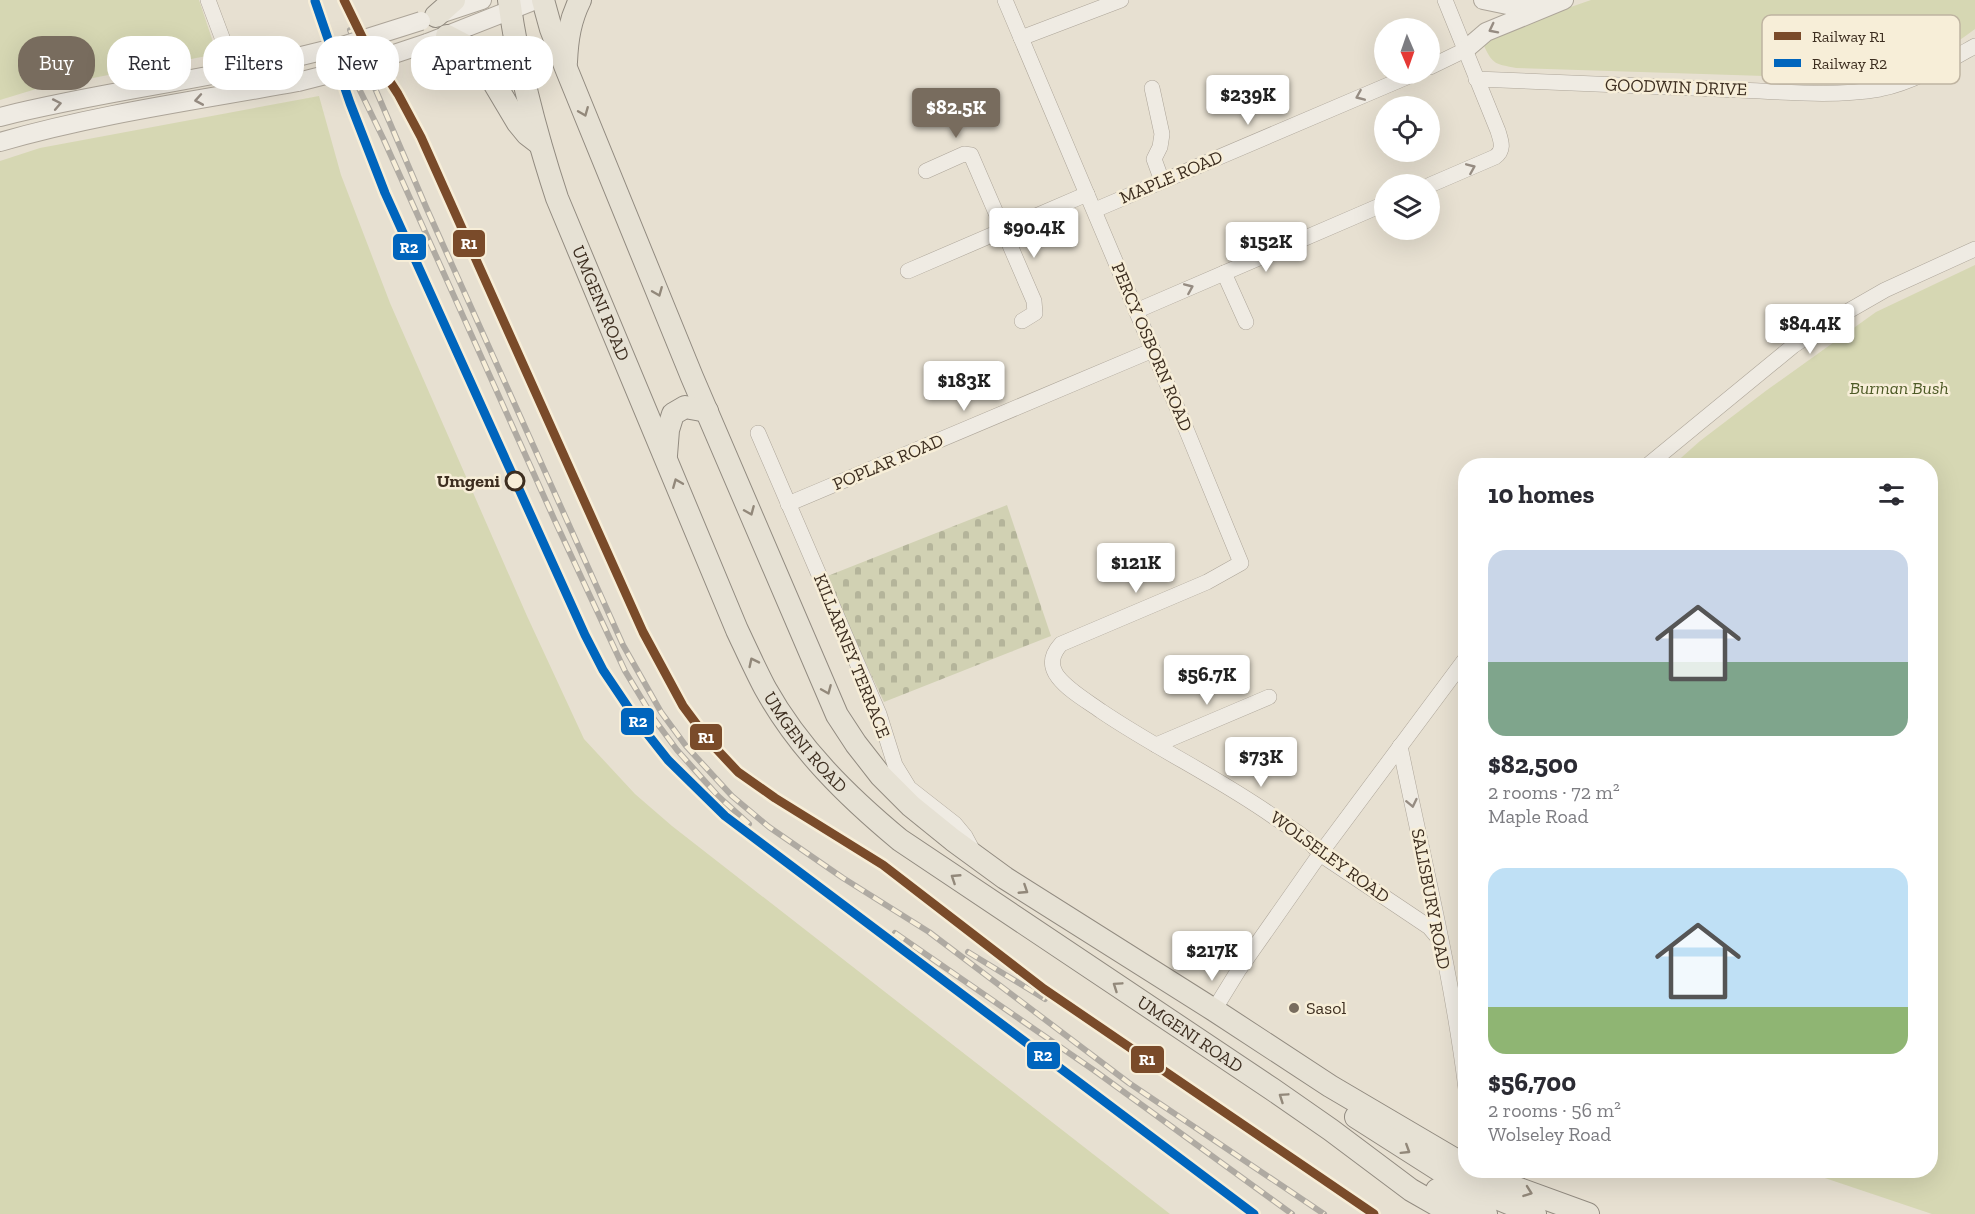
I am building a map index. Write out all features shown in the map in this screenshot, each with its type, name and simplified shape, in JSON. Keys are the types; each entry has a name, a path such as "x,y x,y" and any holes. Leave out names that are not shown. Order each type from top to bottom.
{"main road":[{"path":"428,18 454,0"},
{"name":"UMGENI ROAD","path":"543,0 566,68 707,411 837,715 881,776 911,806 976,856 1064,916 1330,1086 1458,1161"},
{"path":"566,68 568,33 572,15 580,0"},
{"name":"UMGENI ROAD","path":"510,5 515,41 540,144 561,209 737,630 765,688 791,728 830,777 862,809 900,840 1332,1130 1411,1190 1453,1214"},
{"path":"498,90 518,123 540,144"},
{"path":"666,456 668,430 673,414 685,407 707,411"},
{"path":"1330,1086 1343,1105 1357,1119 1420,1159 1466,1185 1535,1214"},
{"path":"1332,1130 1486,1214"},
{"path":"1492,1178 1588,1214"}],"street":[{"path":"208,0 222,36"},
{"path":"304,55 342,46 482,0"},
{"path":"443,36 510,5 536,0"},
{"name":"PERCY OSBORN ROAD","path":"1005,0 1086,194 1095,210 1241,563 1207,582 1080,635 1061,644 1053,652"},
{"path":"1022,38 1121,0"},
{"path":"1440,181 1495,157 1501,151 1502,141 1445,0"},
{"path":"1483,0 1512,6 1554,0"},
{"path":"1440,62 1465,50 1486,32 1564,0"},
{"name":"GOODWIN DRIVE","path":"1960,55 1975,46"},
{"path":"0,142 34,132 98,119 298,82 359,66 411,48"},
{"path":"0,117 78,100 203,78"},
{"name":"GOODWIN DRIVE","path":"1476,79 1754,91 1852,92 1900,84"},
{"name":"MAPLE ROAD","path":"1095,210 1390,84"},
{"path":"1152,88 1162,134 1161,147 1154,159 1161,181"},
{"path":"926,171 964,154 971,156 1035,307 1035,313 1022,321"},
{"path":"908,271 1086,194"},
{"path":"1136,311 1374,208"},
{"path":"1657,458 1793,346 1824,325 1885,290 1975,249"},
{"path":"1224,273 1246,322"},
{"name":"POPLAR ROAD","path":"788,504 1153,350"},
{"name":"KILLARNEY TERRACE","path":"758,433 879,714 898,771 909,788 955,824 976,856"},
{"name":"WOLSELEY ROAD","path":"1053,652 1052,666 1057,676 1068,688 1126,727 1258,806 1311,842 1320,854 1428,927 1440,940"},
{"path":"1214,1010 1238,971 1320,854 1458,669"},
{"path":"1156,745 1269,696"},
{"name":"SALISBURY ROAD","path":"1400,746 1458,1038"}],"green space":[{"path":"0,0 199,0 211,36 203,36 203,57 191,59 191,36 107,36 107,75 95,78 95,36 18,36 18,90 33,90 0,100"},
{"path":"1591,0 1975,0 1975,29 1960,39 1960,15 1762,15 1762,76 1516,68 1496,63 1490,57 1484,46 1490,35"},
{"path":"319,96 341,175 390,303 527,616 584,739 635,794 672,826 1170,1214 0,1214 0,161 40,148"},
{"name":"Burman Bush","path":"1975,265 1975,1214 1932,1214 1825,1178 1938,1178 1938,458 1681,458 1767,390 1876,312"},
{"path":"1007,505 1051,636 884,702 825,577"}],"railway":[{"path":"315,0 350,103 385,193 585,635 603,670 638,722 668,760 725,816 1254,1214"},
{"path":"344,0 365,43 398,94 421,137 643,632 683,706 709,741 738,772 775,798 883,865 1044,989 1374,1214"},
{"path":"350,30 426,207 623,645 661,712 686,746 732,796 769,827 843,878 929,932 1129,1083 1324,1214"},
{"path":"360,90 625,671 654,719 677,750 718,796 749,824"},
{"path":"895,933 1095,1071 1292,1214"},
{"path":"968,952 1045,999"}],"rail line":[{"name":"R1","path":"344,0 365,43 398,94 421,137 643,632 683,706 709,741 738,772 775,798 883,865 1044,989 1374,1214"},
{"name":"R2","path":"315,1 350,103 385,193 585,635 603,670 638,722 668,760 725,816 1254,1214"}],"place":[{"name":"Umgeni","path":"515,481"},
{"name":"Sasol","path":"1294,1008"}]}
